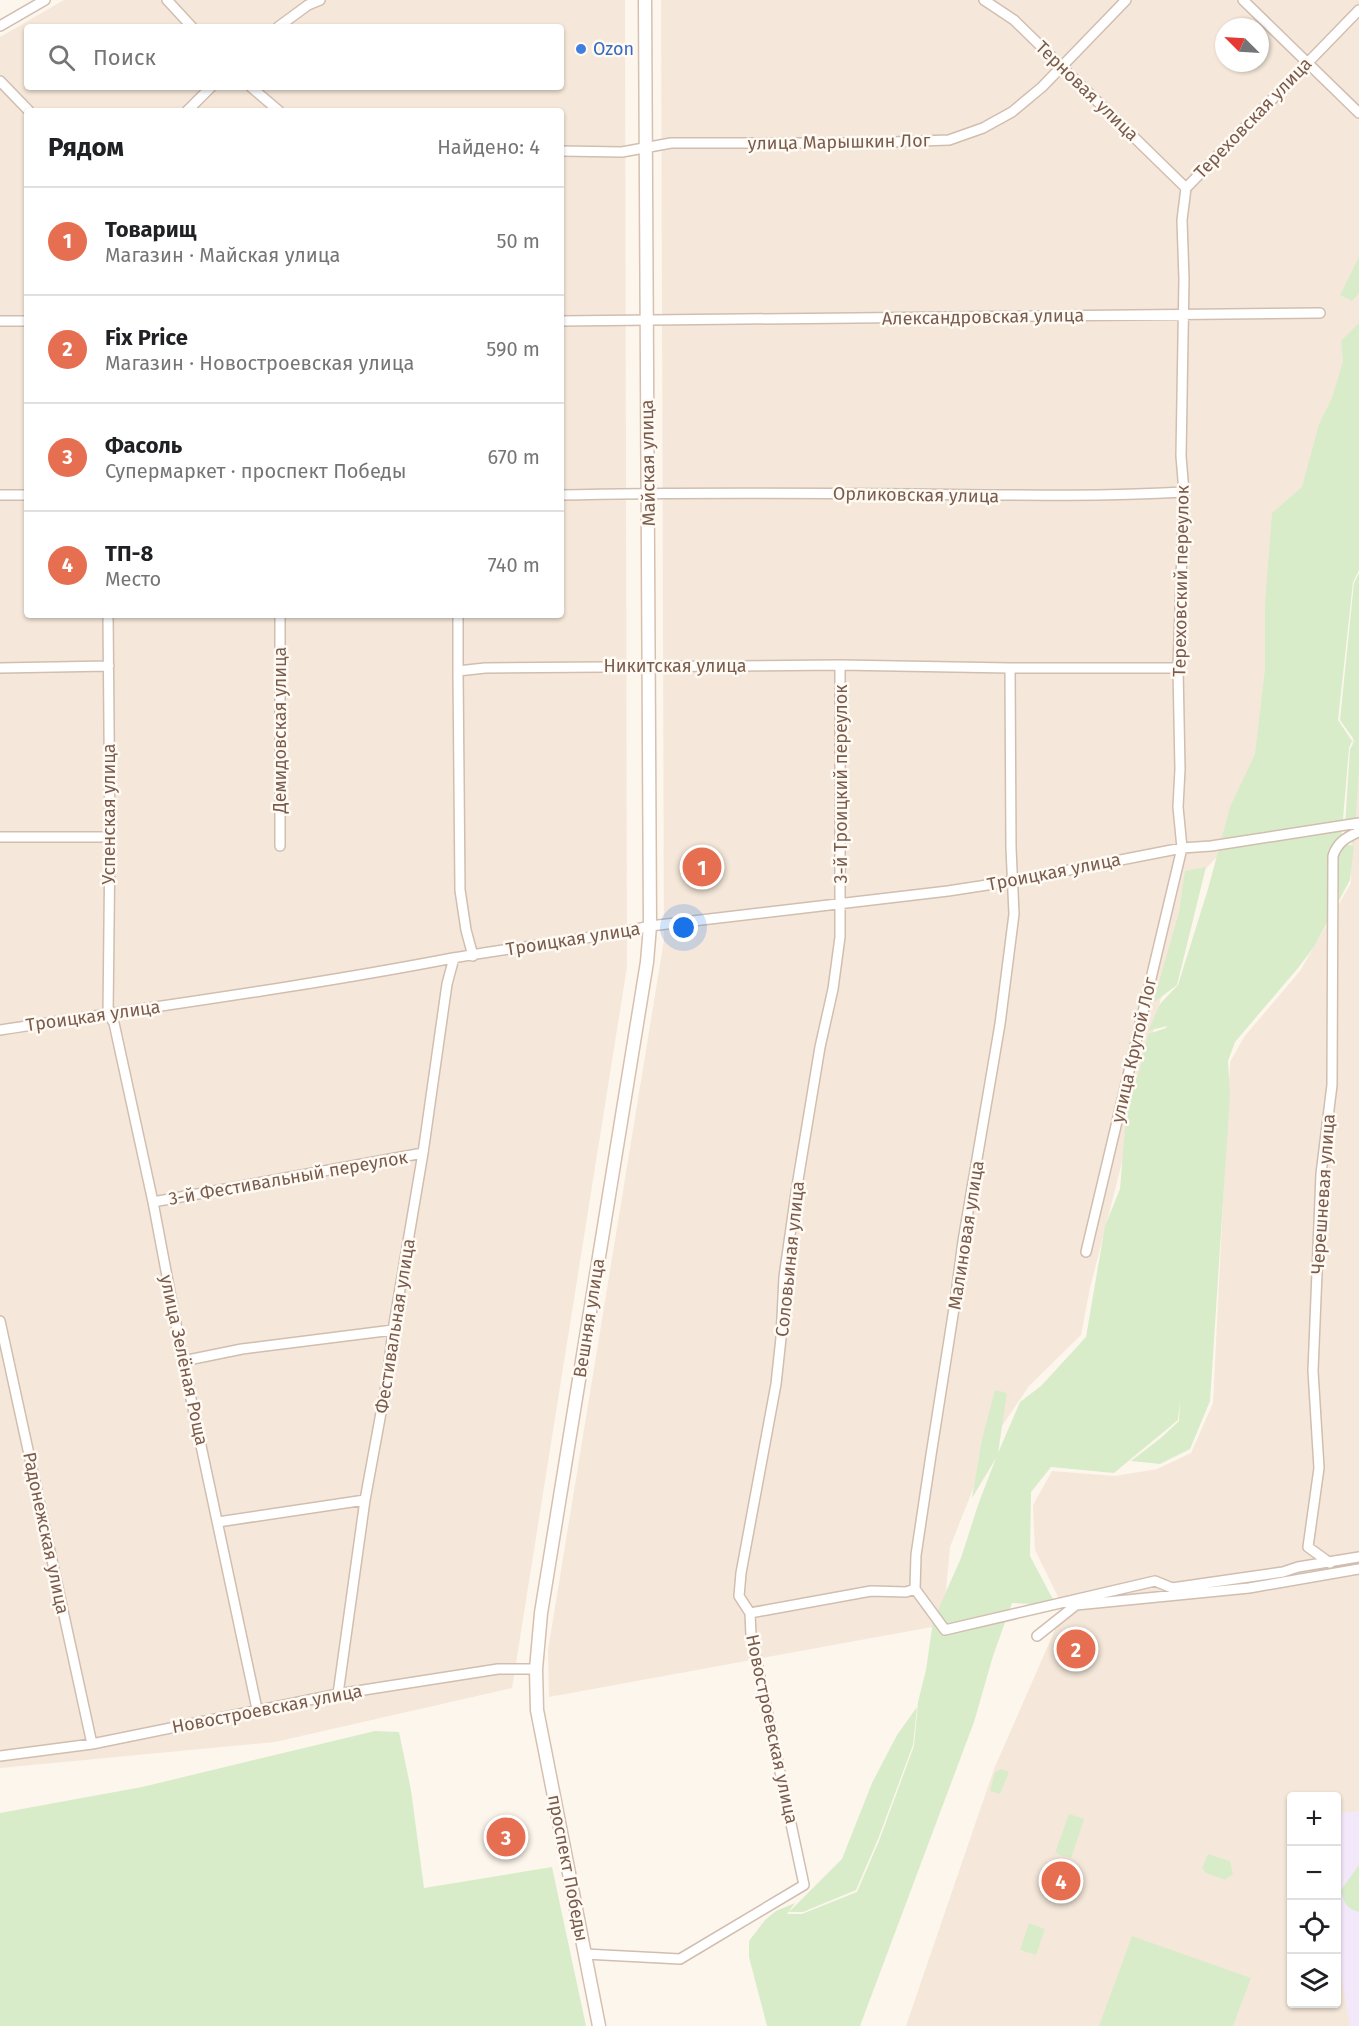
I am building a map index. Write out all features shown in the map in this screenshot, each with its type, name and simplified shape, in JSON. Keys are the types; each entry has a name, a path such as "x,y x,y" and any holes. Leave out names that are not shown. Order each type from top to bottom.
{"street":[{"path":"0,26 45,0"},
{"path":"167,0 189,24"},
{"path":"282,24 308,5 320,0"},
{"name":"Майская улица","path":"645,0 651,926"},
{"name":"Терновая улица","path":"984,0 1014,20 1186,188"},
{"name":"улица Марышкин Лог","path":"564,151 622,152 671,143 865,144 949,140 983,128 1012,112 1042,87 1126,0"},
{"path":"1243,0 1359,113"},
{"name":"Тереховская улица","path":"1183,315 1182,220 1186,188 1359,10"},
{"path":"0,81 26,108"},
{"path":"190,108 208,90"},
{"path":"254,90 276,108"},
{"name":"Александровская улица","path":"564,321 1320,313"},
{"name":"Тереховский переулок","path":"1182,848 1178,807 1180,769 1178,668 1184,492 1181,456 1183,315"},
{"path":"0,321 24,321"},
{"name":"Орликовская улица","path":"564,495 648,493 998,497 1184,492"},
{"path":"0,495 24,495"},
{"name":"Успенская улица","path":"108,618 110,837 108,1014"},
{"name":"Демидовская улица","path":"280,618 280,846"},
{"path":"458,618 460,890 466,930 473,956"},
{"name":"Никитская улица","path":"458,671 485,668 840,665 1178,668"},
{"name":"3-й Троицкий переулок","path":"840,665 841,902"},
{"path":"0,668 109,666"},
{"name":"Малиновая улица","path":"915,1589 916,1555 963,1241 980,1150 1010,958 1014,914 1011,849 1011,668"},
{"name":"Троицкая улица","path":"0,1030 253,993 454,958 621,933 651,926 676,925 841,902 948,891 1013,881 1182,848 1211,846 1359,824"},
{"name":"Черешневая улица","path":"1330,1563 1308,1547 1319,1468 1313,1371 1321,1174 1332,1085 1333,856 1336,847 1344,838 1358,832 1359,824"},
{"path":"0,837 110,837"},
{"name":"улица Крутой Лог","path":"1086,1252 1182,848"},
{"name":"Соловьиная улица","path":"750,1613 739,1596 741,1573 776,1384 784,1277 820,1047 833,989 840,937 841,902"},
{"name":"Вешняя улица","path":"537,1710 536,1669 541,1614 646,974 651,926"},
{"name":"Фестивальная улица","path":"338,1694 365,1500 387,1380 447,984 454,958"},
{"name":"улица Зелёная Роща","path":"108,1014 114,1023 153,1202 183,1361 257,1709"},
{"name":"3-й Фестивальный переулок","path":"153,1202 423,1153"},
{"name":"Радонежская улица","path":"0,1321 92,1744"},
{"path":"183,1361 242,1349 393,1330"},
{"path":"218,1522 365,1500"},
{"path":"915,1589 945,1630 1155,1581 1172,1588 1274,1573 1359,1557"},
{"path":"1037,1636 1076,1605 1249,1588 1359,1569"},
{"name":"Новостроевская улица","path":"585,1954 680,1959 804,1885 751,1635 750,1613 871,1591 906,1592 915,1589"},
{"name":"Новостроевская улица","path":"0,1756 92,1744 338,1694 498,1669 536,1669"},
{"name":"проспект Победы","path":"537,1710 599,2026"}],"shaded area":[{"path":"64,0 625,0 627,967 512,1688 275,1742 0,1768 0,37"},
{"path":"661,0 1359,0 1359,392 1264,808 1194,881 1164,985 1090,1288 1081,1335 1029,1386 992,1441 950,1547 943,1625 549,1697 548,1650 664,940"},
{"path":"1359,644 1359,2026 906,2026 994,1769 1064,1609 1035,1550 1033,1505 1052,1471 1115,1476 1157,1469 1191,1453 1213,1403 1230,1062 1244,1037 1300,971 1351,883 1356,652"},
{"path":"1359,1811 1359,2026 1350,2026 1341,1975 1341,1813"}],"green space":[{"path":"1359,257 1359,293 1352,301 1340,295"},
{"path":"1359,323 1359,570 1353,582 1338,720 1352,741 1349,748 1341,843 1354,846 1350,880 1314,947 1235,1042 1228,1061 1230,1095 1210,1401 1190,1449 1160,1464 1131,1461 1179,1421 1180,1400 1178,1420 1114,1473 1051,1467 1031,1492 1030,1556 1056,1605 1012,1603 993,1656 974,1722 860,2026 767,2026 749,1957 749,1941 765,1920 776,1911 795,1903 787,1914 802,1914 857,1892 879,1841 914,1746 918,1702 926,1670 933,1621 961,1558 996,1458 972,1498 982,1439 995,1390 1007,1393 998,1453 1020,1402 1041,1386 1086,1337 1105,1226 1120,1189 1127,1104 1140,1068 1148,1034 1167,1026 1148,1031 1160,1004 1178,985 1208,889 1230,807 1255,754 1265,669 1265,604 1272,513 1302,487 1319,424 1332,398 1343,361 1341,341"},
{"path":"1359,573 1359,770 1354,843 1344,841 1350,749 1355,741 1340,720 1354,583"},
{"path":"1206,867 1177,985 1153,1003 1179,912 1185,871"},
{"path":"917,1707 913,1745 878,1839 856,1890 803,1912 789,1912 842,1859 872,1783 897,1735"},
{"path":"375,1731 399,1732 411,1790 424,1888 552,1867 586,2026 0,2026 0,1813 142,1787"},
{"path":"1001,1769 1009,1772 1000,1794 990,1791 995,1772"},
{"path":"1069,1814 1084,1819 1071,1858 1055,1853"},
{"path":"1208,1854 1230,1861 1233,1874 1225,1880 1206,1873 1202,1868"},
{"path":"1359,1865 1359,1912 1346,1904 1341,1890"},
{"path":"1029,1923 1045,1929 1036,1955 1020,1950"},
{"path":"1132,1936 1251,1978 1233,2026 1099,2026"}],"place":[{"name":"Ozon","path":"581,49"},
{"name":"Товарищ","path":"702,867"},
{"name":"Fix Price","path":"1076,1649"},
{"name":"Фасоль","path":"506,1837"},
{"name":"ТП-8","path":"1061,1881"}]}
